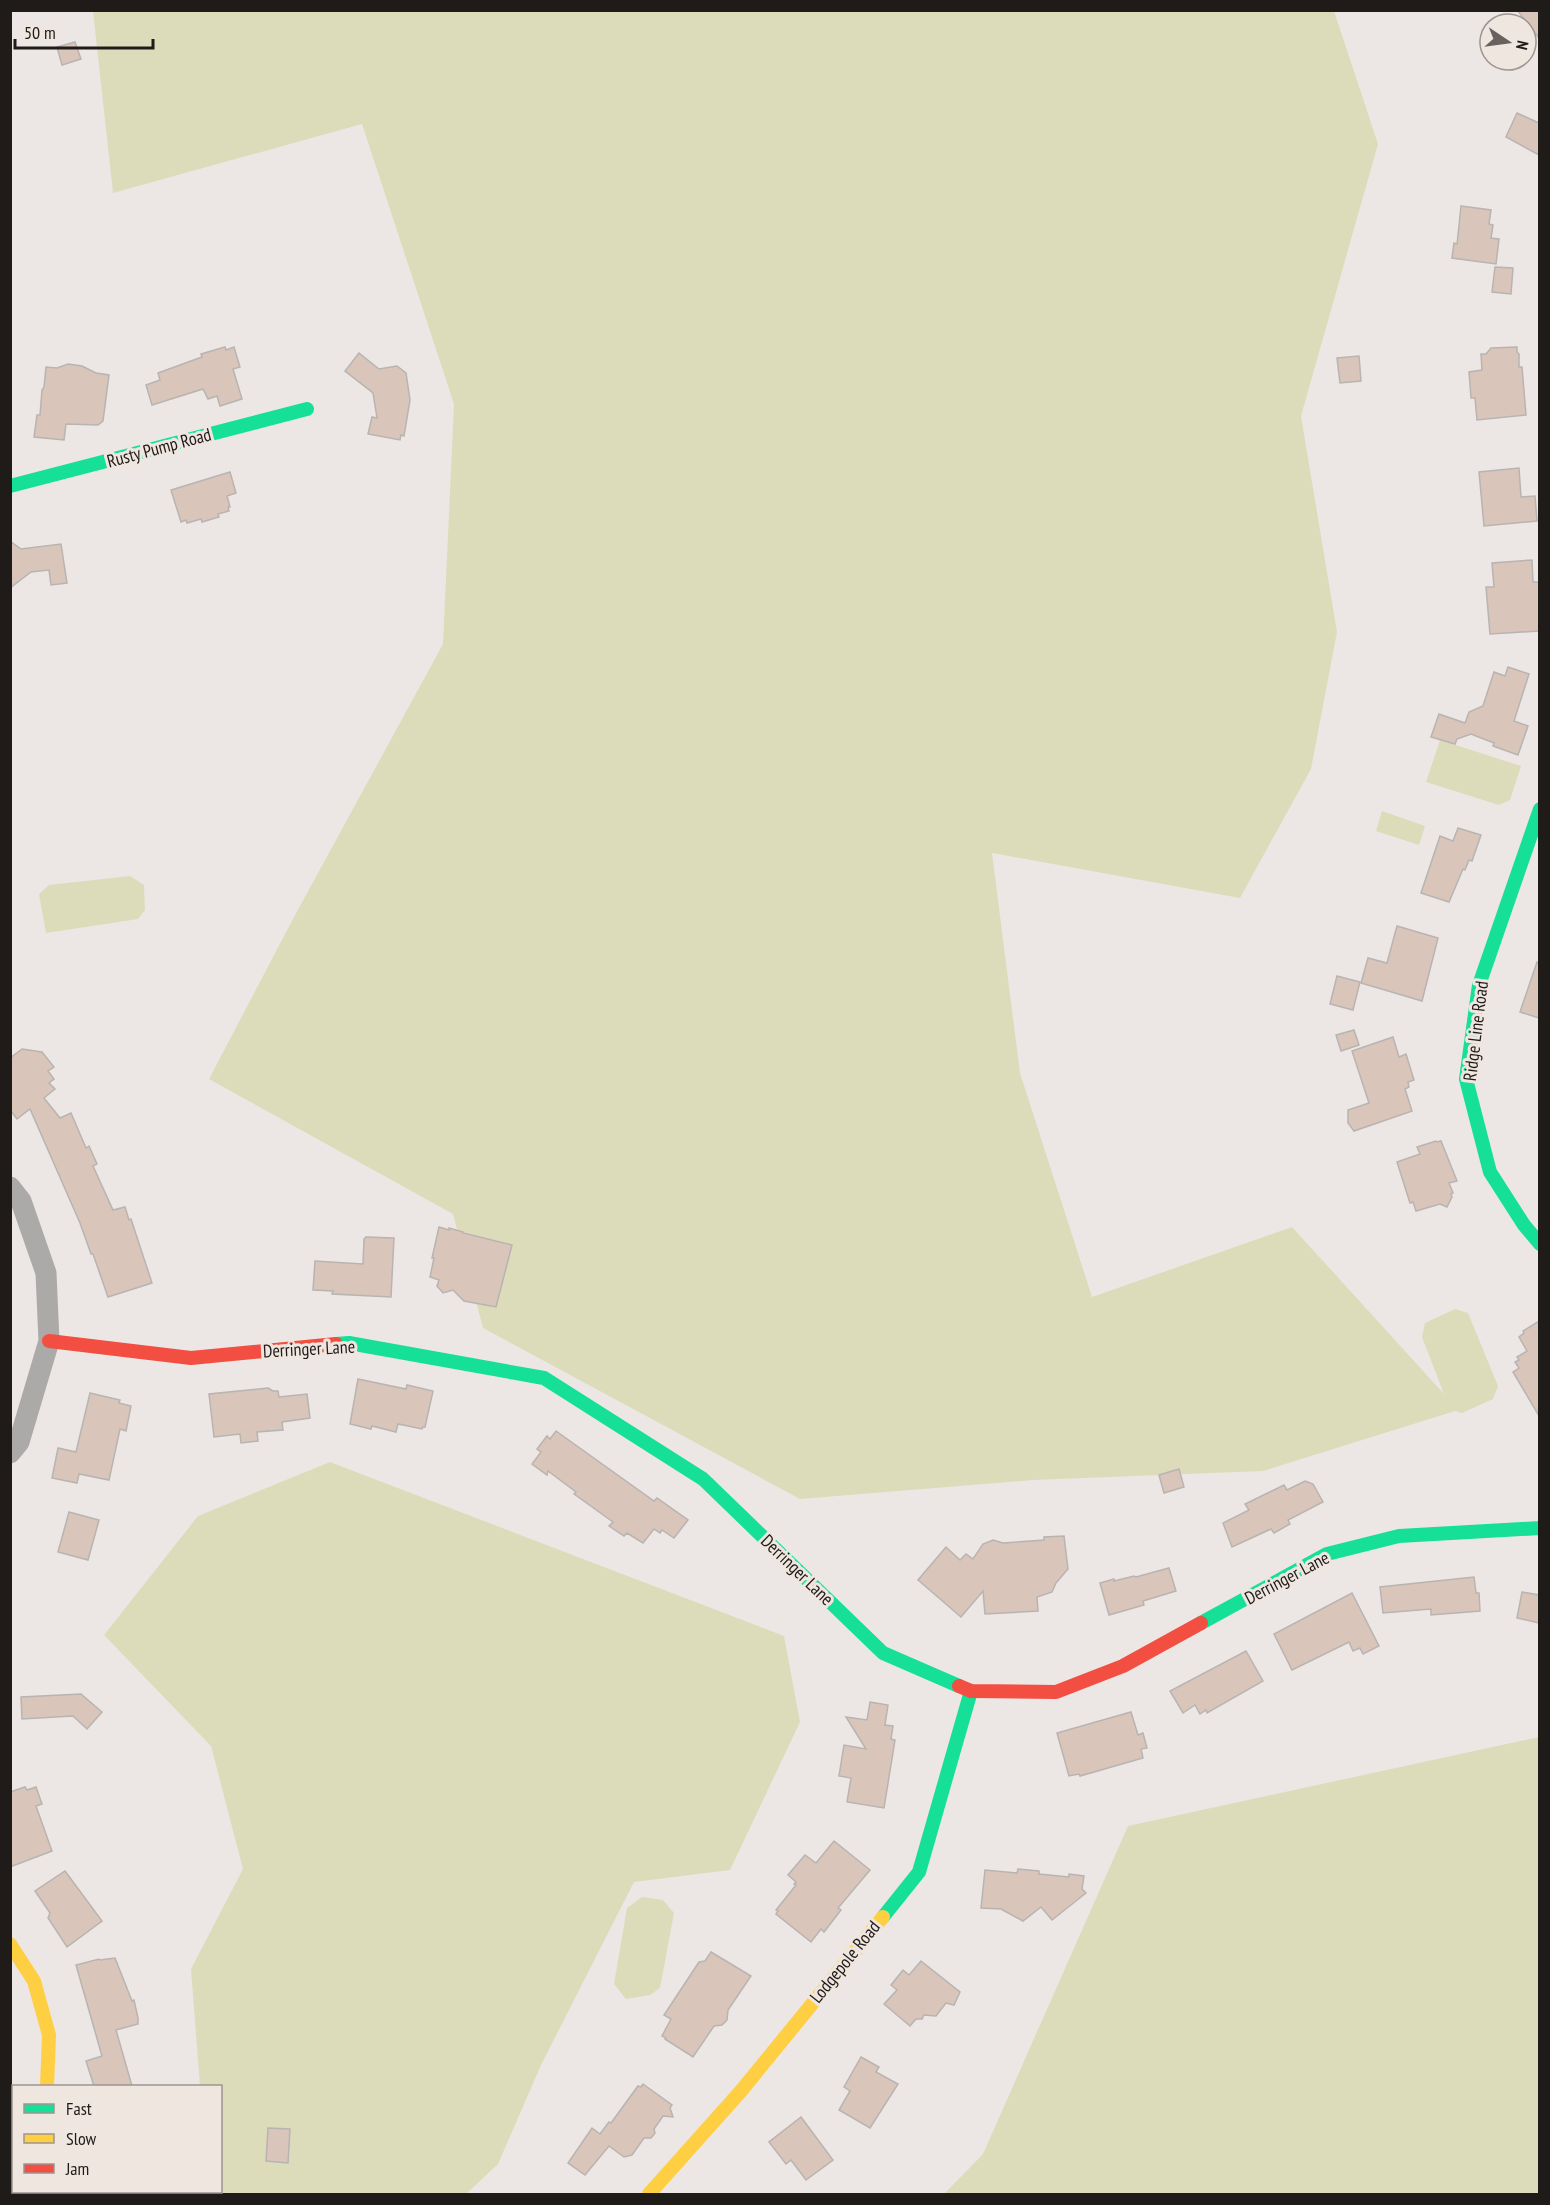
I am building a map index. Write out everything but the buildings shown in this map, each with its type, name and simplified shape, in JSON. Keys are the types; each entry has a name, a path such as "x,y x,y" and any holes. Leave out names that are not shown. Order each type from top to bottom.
{"street":[{"name":"Rusty Pump Road","path":"10,486 307,409"},
{"name":"Ridge Line Road","path":"1539,809 1479,985 1466,1079 1490,1172 1539,1244"},
{"path":"10,1187 21,1201 46,1273 49,1341 19,1442 10,1453"},
{"name":"Derringer Lane","path":"49,1341 191,1358 349,1343 544,1378 703,1479 883,1653 971,1691 1056,1692 1123,1666 1327,1554 1399,1536 1539,1528"},
{"name":"Lodgepole Road","path":"649,2194 741,2091 919,1872 971,1691"},
{"path":"10,1944 34,1981 49,2035 47,2085"}],"green space":[{"path":"93,11 1334,11 1378,144 1301,416 1337,632 1311,769 1240,898 992,853 1020,1073 1092,1297 1292,1227 1444,1394 1422,1337 1425,1323 1455,1309 1468,1313 1498,1386 1493,1399 1462,1413 1455,1411 1263,1471 1033,1480 800,1499 483,1328 453,1214 209,1079 294,917 443,644 454,404 362,124 113,193"},
{"path":"1440,740 1521,766 1510,800 1499,805 1426,782"},
{"path":"1382,811 1425,826 1419,845 1376,831"},
{"path":"130,876 144,885 145,910 138,919 46,933 39,894 49,885"},
{"path":"330,1462 784,1636 800,1722 730,1870 634,1882 541,2065 498,2164 466,2194 188,2194 222,2193 222,2085 200,2085 191,1969 243,1869 211,1746 104,1635 198,1516"},
{"path":"1539,1737 1539,2194 944,2194 983,2154 1128,1826"},
{"path":"642,1897 663,1900 674,1913 660,1988 650,1995 626,1999 614,1984 627,1908"}],"traffic: fast":[{"path":"10,486 307,409"},
{"path":"1540,809 1479,985 1466,1079 1490,1172 1524,1225 1540,1244"},
{"path":"336,1344 349,1343 544,1378 703,1479 883,1653 959,1686"},
{"path":"1201,1623 1327,1554 1399,1536 1540,1528"},
{"path":"883,1917 919,1872 971,1691"}],"traffic: slow":[{"path":"649,2194 741,2091 883,1917"},
{"path":"10,1944 34,1981 49,2035 47,2085"}],"traffic: jam":[{"path":"49,1341 191,1358 336,1344"},
{"path":"959,1686 971,1691 1056,1692 1123,1666 1201,1623"}]}
